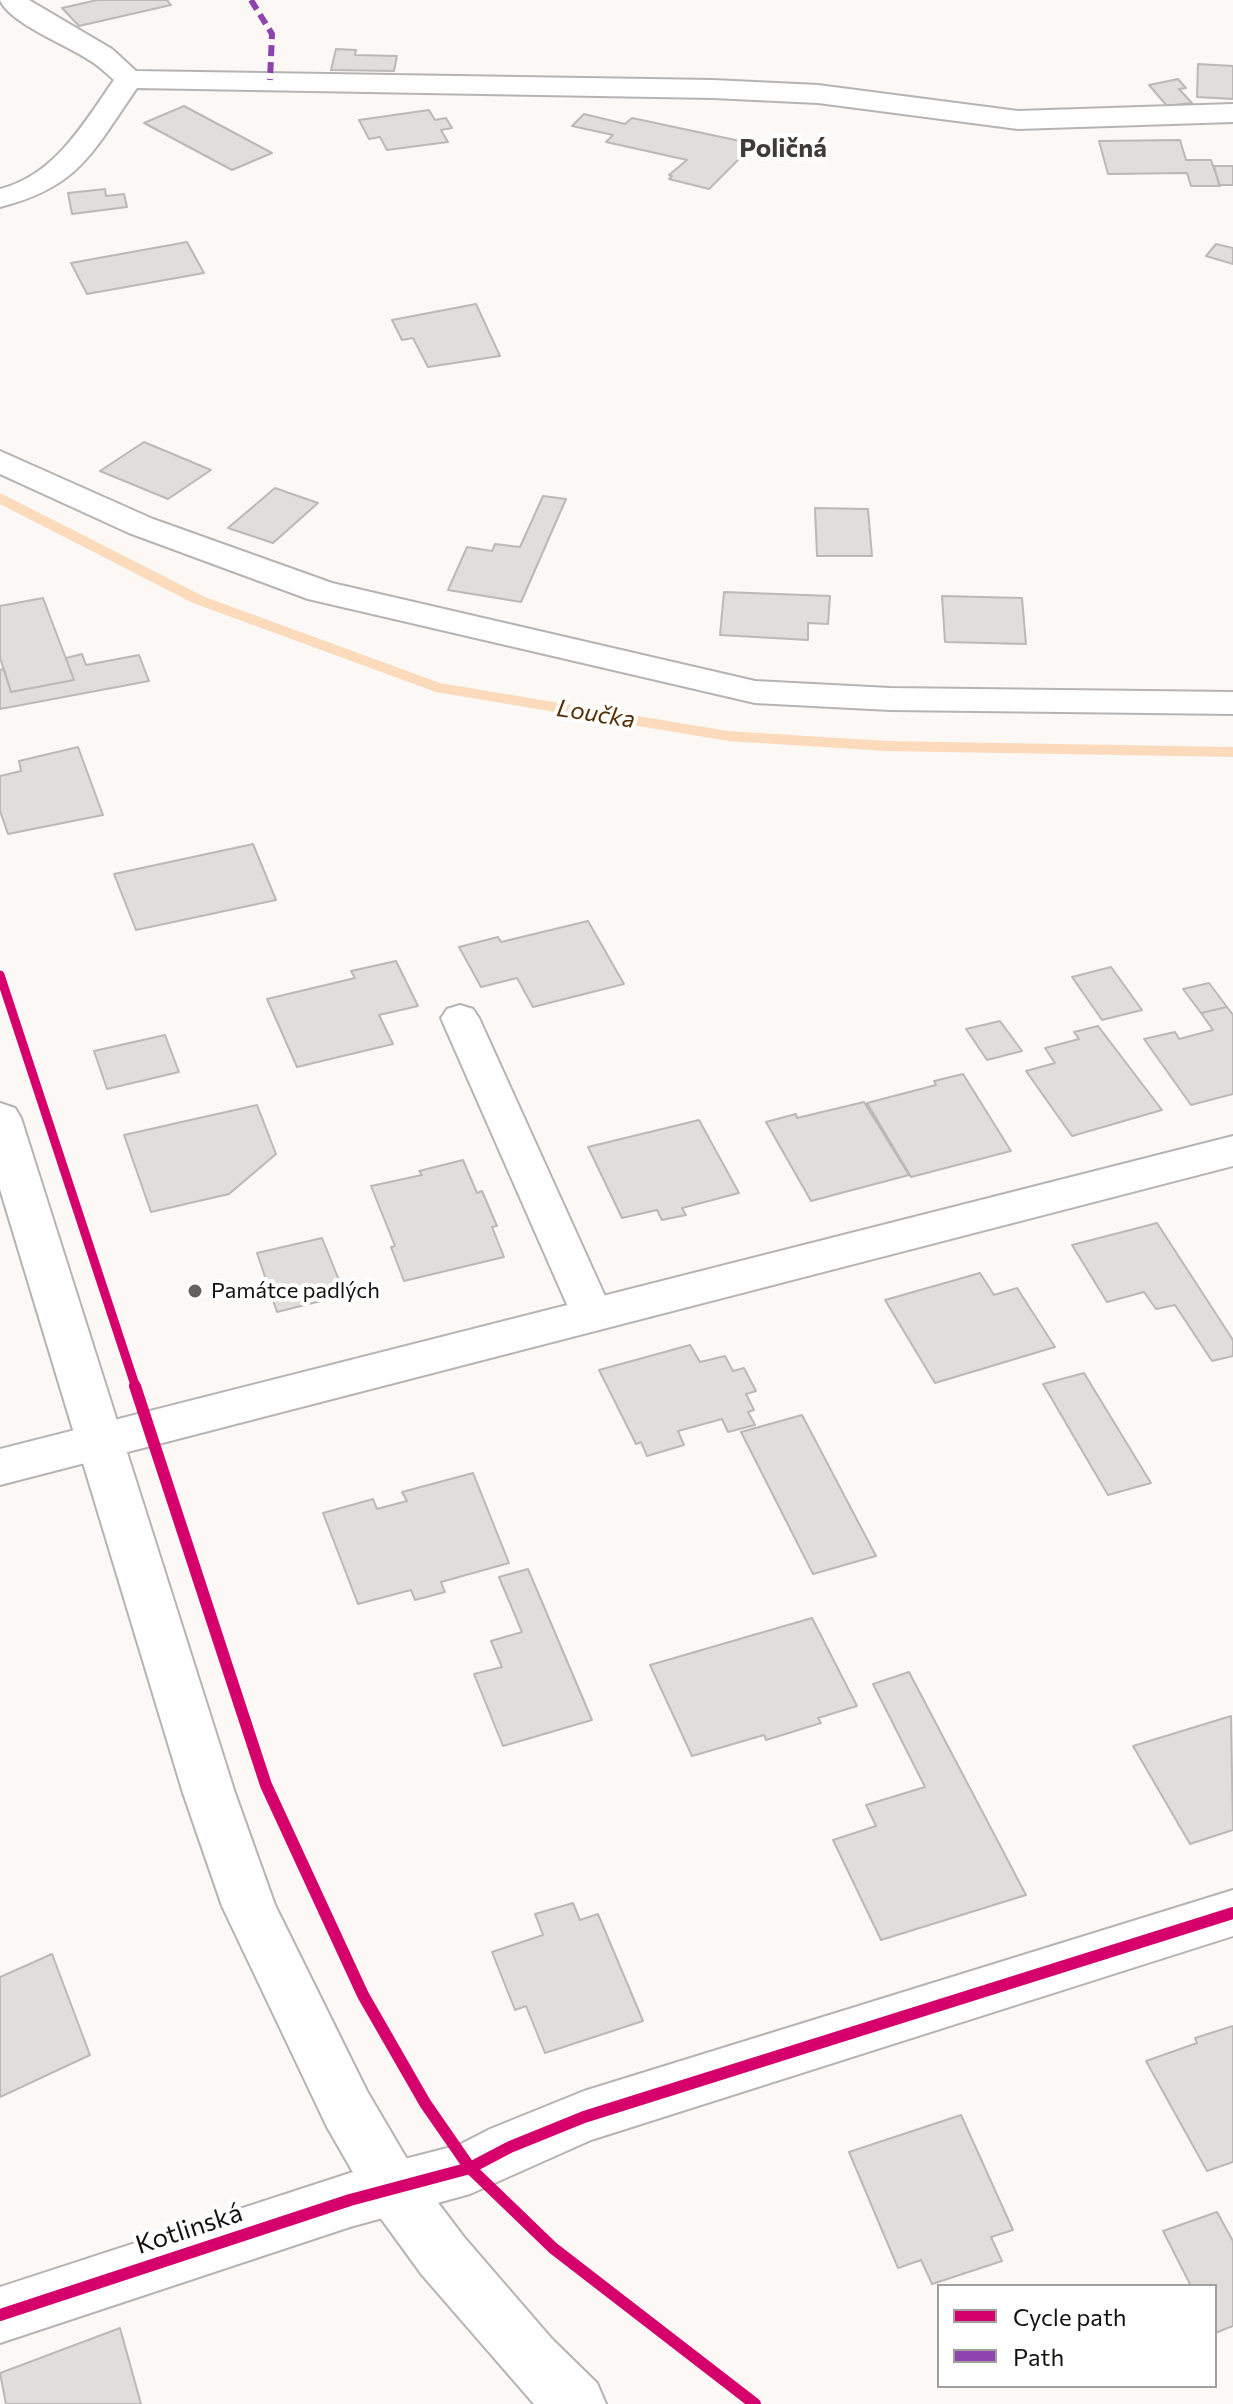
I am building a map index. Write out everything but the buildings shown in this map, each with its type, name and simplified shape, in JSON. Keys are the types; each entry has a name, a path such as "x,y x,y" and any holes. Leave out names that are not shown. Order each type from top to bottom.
{"street":[{"path":"12,0 29,14 102,55 129,79 713,89 818,94 1018,120 1233,113"},
{"path":"0,198 33,191 62,172 129,79"},
{"path":"0,461 141,526 321,591 755,692 890,699 1233,703"},
{"path":"0,1118 209,1793 249,1906 347,2109 394,2190 541,2381 576,2404"},
{"path":"0,1467 1233,1151"},
{"name":"Kotlinská","path":"0,2315 350,2200 470,2168 510,2147 584,2117 1233,1913"}],"lane":[{"path":"460,1018 593,1316"}],"waterway":[{"name":"Loučka","path":"0,498 199,600 436,687 728,736 886,746 1233,752"}],"marked path":[{"path":"251,0 272,34 270,80"}],"cycle path":[{"path":"0,975 266,1785 363,1995 425,2103 470,2168 553,2248 755,2404"},
{"path":"0,2315 350,2200 470,2168 510,2147 584,2117 1233,1913"}],"place":[{"name":"Památce padlých","path":"195,1291"}],"district":[{"name":"Poličná","path":"783,148"}]}
